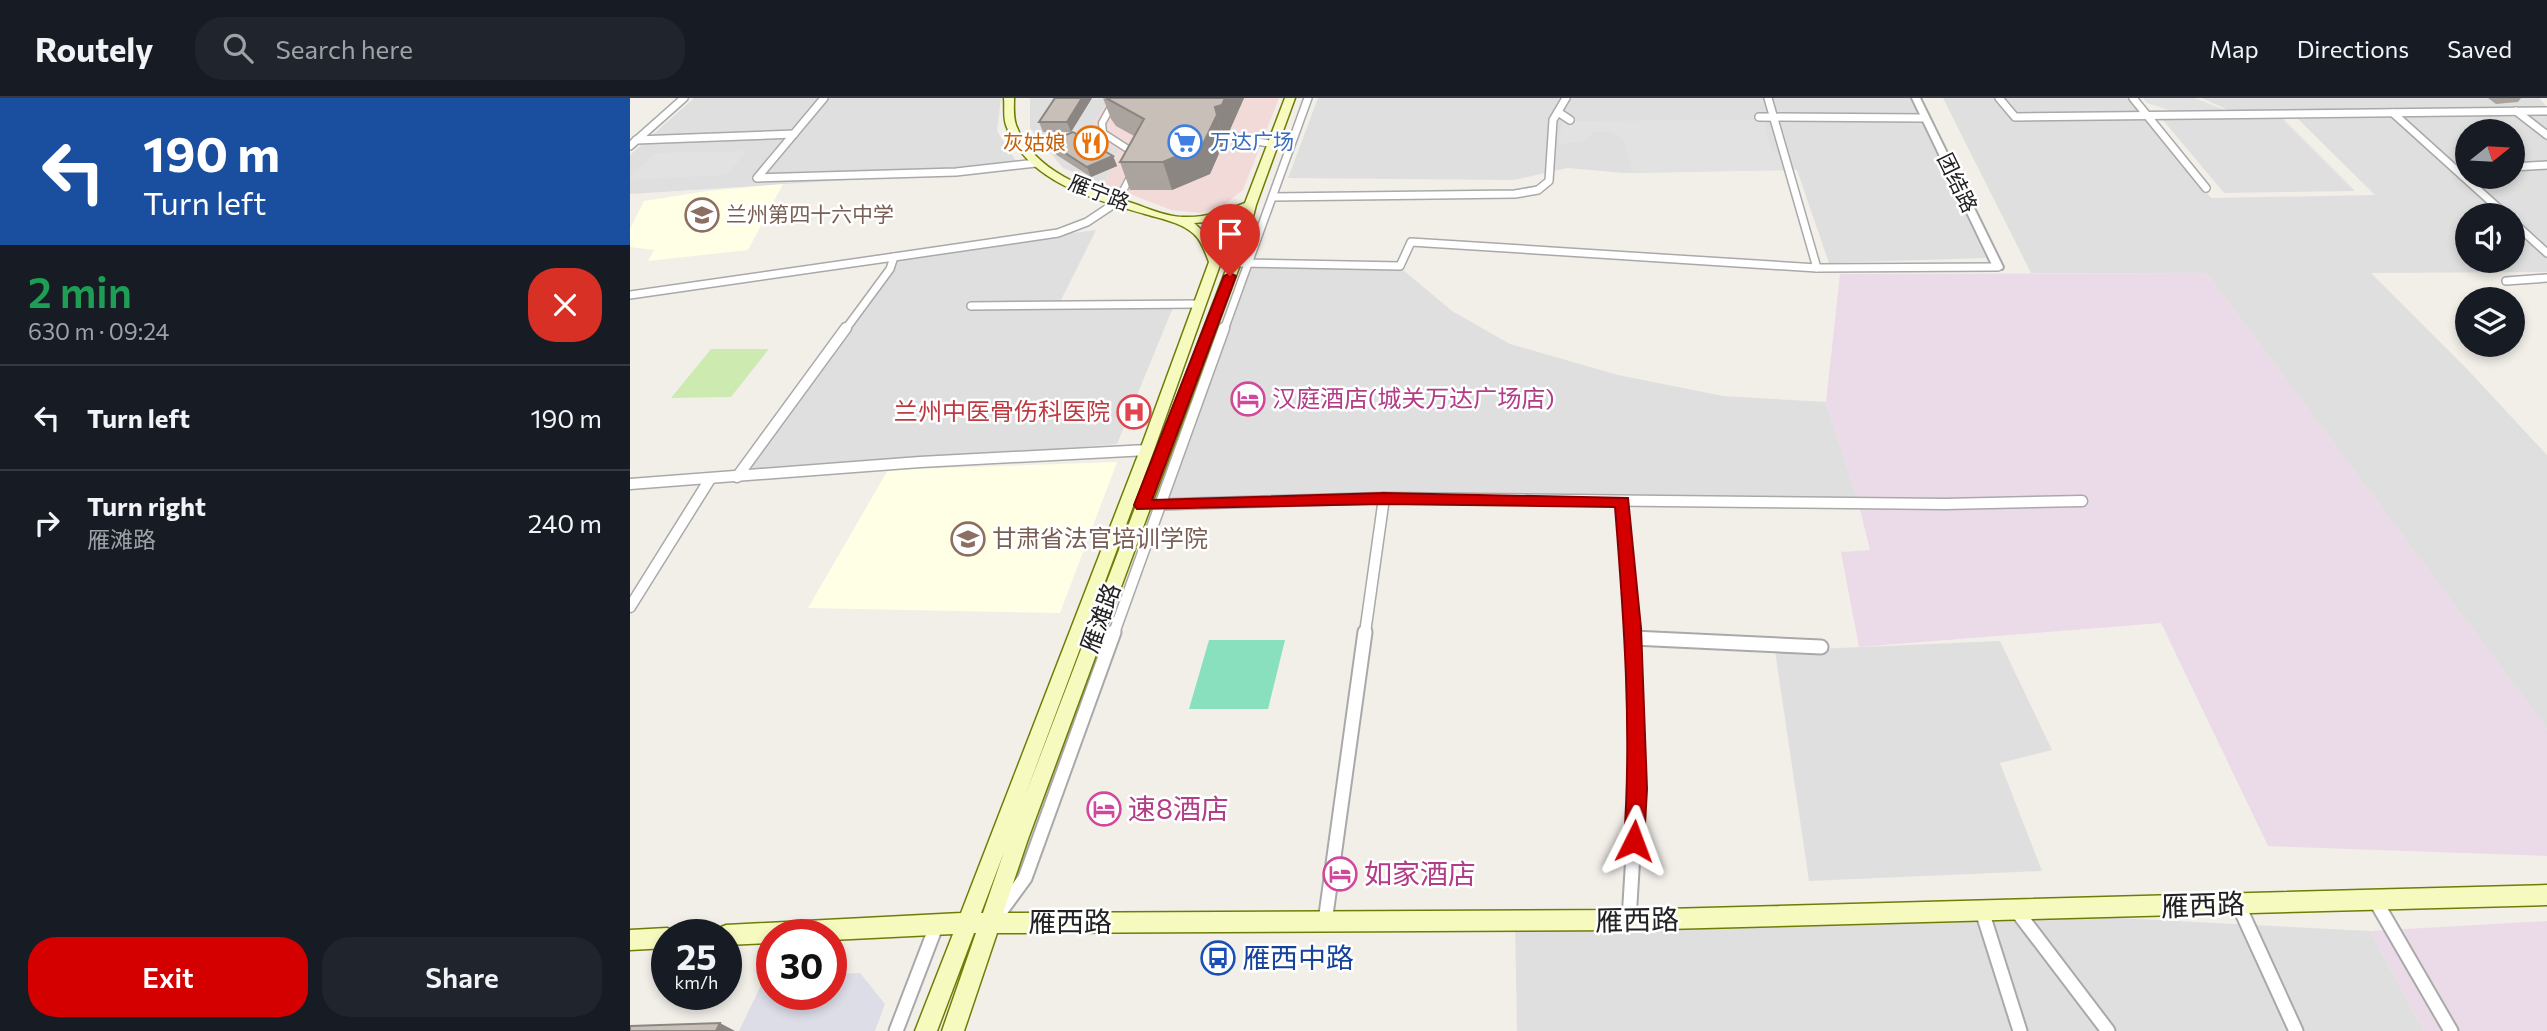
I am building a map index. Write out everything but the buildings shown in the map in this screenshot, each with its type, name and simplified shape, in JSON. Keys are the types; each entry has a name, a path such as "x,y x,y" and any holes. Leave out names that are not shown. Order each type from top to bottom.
{"main road":[{"name":"雁宁路","path":"1009,98 1010,123 1021,144 1036,163 1063,180 1118,202 1180,221 1203,236 1215,262"},
{"name":"雁滩路","path":"926,1031 966,923 1241,263 1250,205 1290,98"},
{"path":"1180,221 1217,218 1250,205"},
{"name":"雁滩路","path":"953,1031 992,923 1018,839 1142,505 1147,450 1215,262"},
{"name":"雁西路","path":"742,934 966,923 1629,920 2547,895"},
{"path":"630,940 651,939"}],"street":[{"path":"633,143 684,98"},
{"path":"824,98 757,178 956,172 1036,163"},
{"path":"1115,98 1102,123 1103,133 1141,158"},
{"path":"1308,98 1273,197 1241,263 1400,266 1411,242 1817,268 1998,267"},
{"path":"1273,197 1515,194 1538,190 1549,181 1553,120 1566,98"},
{"path":"1768,98 1817,268"},
{"name":"团结路","path":"1916,98 1998,267"},
{"path":"1999,98 2015,117 2547,111"},
{"path":"2133,98 2206,188"},
{"path":"2516,111 2547,135"},
{"path":"1558,112 1570,120"},
{"path":"2393,113 2493,203"},
{"path":"1759,117 1925,118"},
{"path":"633,143 794,134"},
{"path":"1227,137 1273,144"},
{"path":"2525,166 2547,165"},
{"path":"630,295 1058,233 1087,222 1118,202 1135,169"},
{"path":"2525,233 2547,253"},
{"path":"737,477 890,269 894,257"},
{"path":"2506,281 2547,278"},
{"path":"971,306 1200,304"},
{"path":"630,484 920,462 1147,450"},
{"path":"630,607 710,478"},
{"path":"1325,922 1384,498"},
{"path":"1142,505 1384,498 1945,504 2082,501"},
{"path":"1622,502 1633,638 1637,789 1629,920"},
{"path":"1633,638 1821,647"},
{"path":"2375,900 2451,1031"},
{"path":"2238,904 2296,1031"},
{"path":"2016,910 2108,1031"},
{"path":"1982,911 2020,1031"},
{"path":"896,1031 937,925"}],"shaded area":[{"path":"694,98 1001,98 997,131 1021,169 630,194 630,155"},
{"path":"1030,98 1109,98 1092,127 1094,133 1119,150 1104,184 1063,168 1030,128"},
{"path":"1109,98 1279,98 1243,190 1225,204 1200,213 1171,210 1104,184 1119,151 1094,133 1092,127"},
{"path":"1318,98 1910,98 1986,258 1829,263 1797,170 1625,173 1567,168 1514,180 1288,178"},
{"path":"1943,98 2133,98 2211,198 2375,195 2298,119 2547,114 2547,272 2525,272 2525,203 2455,203 2455,273 2371,273 2467,369 2547,455 2547,729 2206,273 2031,273"},
{"path":"2143,98 2195,98 2227,111 2178,113 2147,103"},
{"path":"2202,98 2539,98 2547,107 2232,112"},
{"path":"2281,117 2355,191 2224,193 2162,119"},
{"path":"1764,120 1771,150 1777,152 1786,170 1633,173 1623,140 1611,132 1594,132 1581,142 1558,144 1563,121"},
{"path":"748,151 726,175 630,180 630,176 656,153"},
{"name":"兰州第四十六中学","path":"783,184 748,250 648,261 654,250 630,247 630,229 644,201 707,191"},
{"path":"1096,230 1060,302 1176,300 1117,444 746,473 903,255"},
{"path":"1251,268 1403,270 1452,311 1510,344 1618,375 1723,396 1826,402 1857,497 1155,497"},
{"path":"2206,273 2547,729 2547,856 2268,846 2161,623 1859,647 1841,552 1870,550 1857,497 1826,402 1840,274"},
{"name":"甘肃省法官培训学院","path":"1117,462 1060,613 808,608 888,470"},
{"path":"2000,641 2052,750 2000,763 2042,871 1809,881 1775,651"},
{"path":"1982,911 2370,931 2424,1031 1517,1031 1515,921"},
{"path":"2547,921 2547,1031 2424,1031 2370,931"},
{"path":"847,973 860,973 885,1004 875,1031 739,1031 756,996 756,1010 847,1010"}],"green space":[{"path":"711,349 769,349 731,397 671,398"},
{"path":"1209,640 1285,640 1268,709 1189,709"}],"place":[{"name":"万达广场","path":"1185,142"},
{"name":"灰姑娘","path":"1091,143"},
{"name":"兰州第四十六中学","path":"702,215"},
{"name":"汉庭酒店(城关万达广场店)","path":"1248,399"},
{"name":"兰州中医骨伤科医院","path":"1134,412"},
{"name":"甘肃省法官培训学院","path":"968,539"},
{"name":"速8酒店","path":"1104,809"},
{"name":"如家酒店","path":"1340,874"},
{"name":"雁西中路","path":"1218,958"}],"route":[{"path":"1230,276 1142,505 1384,498 1622,502 1633,628 1637,789 1634,841"}]}
